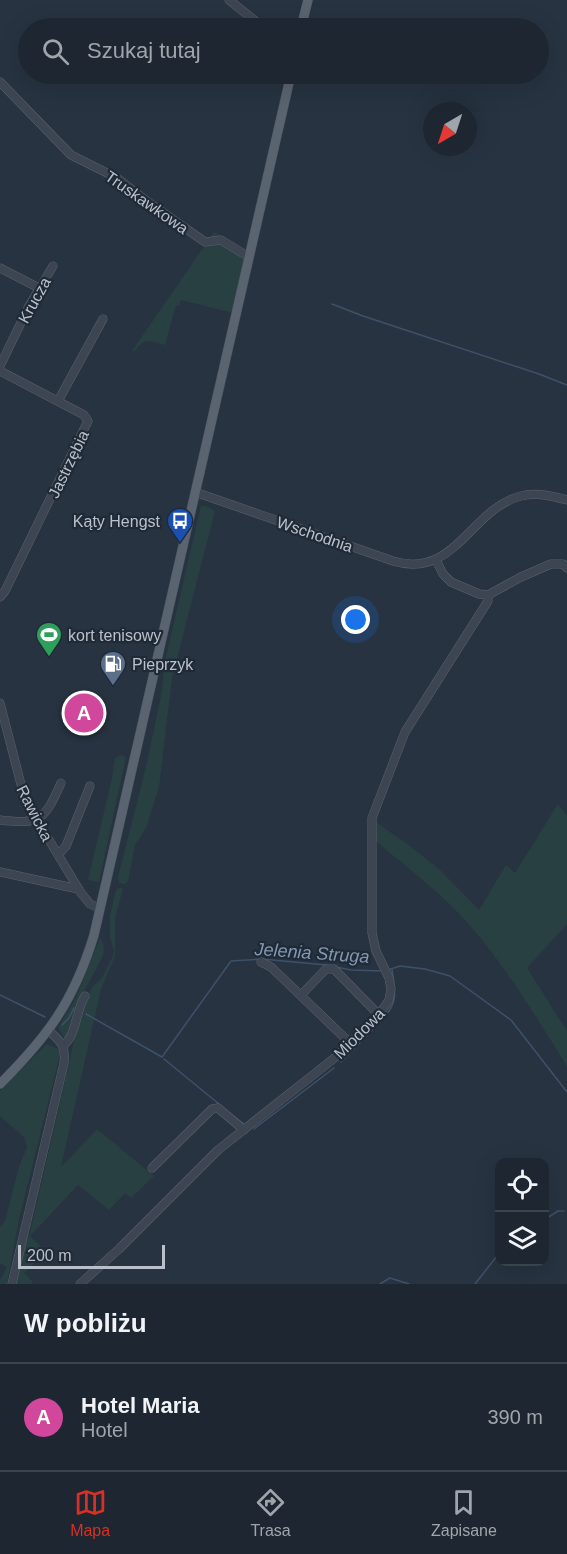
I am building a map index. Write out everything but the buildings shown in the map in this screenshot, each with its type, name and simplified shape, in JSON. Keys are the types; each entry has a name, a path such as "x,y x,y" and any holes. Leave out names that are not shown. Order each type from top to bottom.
{"main road":[{"path":"304,18 308,0"},
{"path":"0,1084 49,1031 67,1002 94,935 289,84"}],"street":[{"path":"229,0 252,18"},
{"name":"Truskawkowa","path":"0,82 71,155 117,178 205,242 221,240 249,255"},
{"name":"Krucza","path":"0,366 39,288 53,266"},
{"path":"0,268 39,288"},
{"path":"58,401 104,319"},
{"name":"Jastrzębia","path":"0,371 84,416 87,423 0,597"},
{"name":"Wschodnia","path":"195,492 397,562 410,565 436,560"},
{"path":"567,501 539,495 520,496 511,500 487,516 454,548 436,560 443,574 451,582 479,594 488,595 551,564 563,564 567,568"},
{"name":"Miodowa","path":"80,1284 119,1249 195,1171 350,1043 379,1015 389,1000 391,989 389,978 376,951 372,933 372,818 405,732 488,601 488,595"},
{"name":"Rawicka","path":"0,703 22,792 78,889 88,902 99,908"},
{"path":"0,819 17,822 36,819 49,809 61,783"},
{"path":"58,855 66,846 90,786"},
{"path":"0,873 78,889"},
{"path":"261,962 271,967 350,1043"},
{"path":"301,995 326,969 334,969 379,1015"},
{"path":"63,1045 69,1040 80,1003 85,996"},
{"path":"12,1284 64,1063 63,1045 49,1031"},
{"path":"152,1168 212,1109 218,1108 244,1130"}],"green space":[{"path":"214,232 239,248 245,260 233,311 229,312 181,300 179,306 176,305 165,345 148,341 132,351"},
{"path":"201,506 215,511 172,678 159,787 146,828 135,845 128,881 125,884 119,883 118,877 146,767 161,696 165,661"},
{"path":"121,755 126,757 99,882 88,880 115,758"},
{"path":"558,804 567,816 567,924 527,968 567,1031 567,1066 510,977 485,943 436,892 372,838 373,820 441,871 479,910 506,865 515,873"},
{"path":"123,888 115,919 115,956 101,989 61,1167 97,1129 154,1176 131,1198 125,1193 109,1210 78,1185 30,1236 47,1252 24,1273 33,1282 32,1284 16,1284 81,1011 93,986 102,978 113,956 110,915 116,890"},
{"path":"100,938 104,946 103,956 79,1001 66,1040 58,1028 76,998"},
{"path":"47,1044 58,1049 60,1055 19,1219 7,1284 0,1284 7,1267 0,1263 0,1227 5,1221 19,1167 27,1147 24,1137 0,1116 0,1091"}],"waterway":[{"path":"332,304 567,385"},
{"name":"Jelenia Struga","path":"86,1014 162,1057 231,961 262,959 326,965"},
{"name":"Jelenia Struga","path":"388,970 400,966 425,969 450,976 511,1020 567,1092"},
{"name":"Jelenia Struga","path":"336,967 382,971"},
{"path":"386,1015 394,999 392,969"},
{"name":"Jelenia Struga","path":"0,995 45,1017"},
{"name":"Jelenia Struga","path":"62,1025 74,1008"},
{"path":"341,1062 380,1022"},
{"path":"164,1059 219,1104"},
{"path":"254,1129 334,1068"},
{"path":"230,1113 245,1125"},
{"path":"549,1217 558,1211 564,1211"},
{"path":"475,1284 495,1258"},
{"path":"380,1284 390,1278 409,1284"}],"place":[{"name":"Kąty Hengst","path":"180,544"},
{"name":"kort tenisowy","path":"49,658"},
{"name":"Pieprzyk","path":"113,687"},
{"name":"Hotel Maria","path":"84,713"}]}
